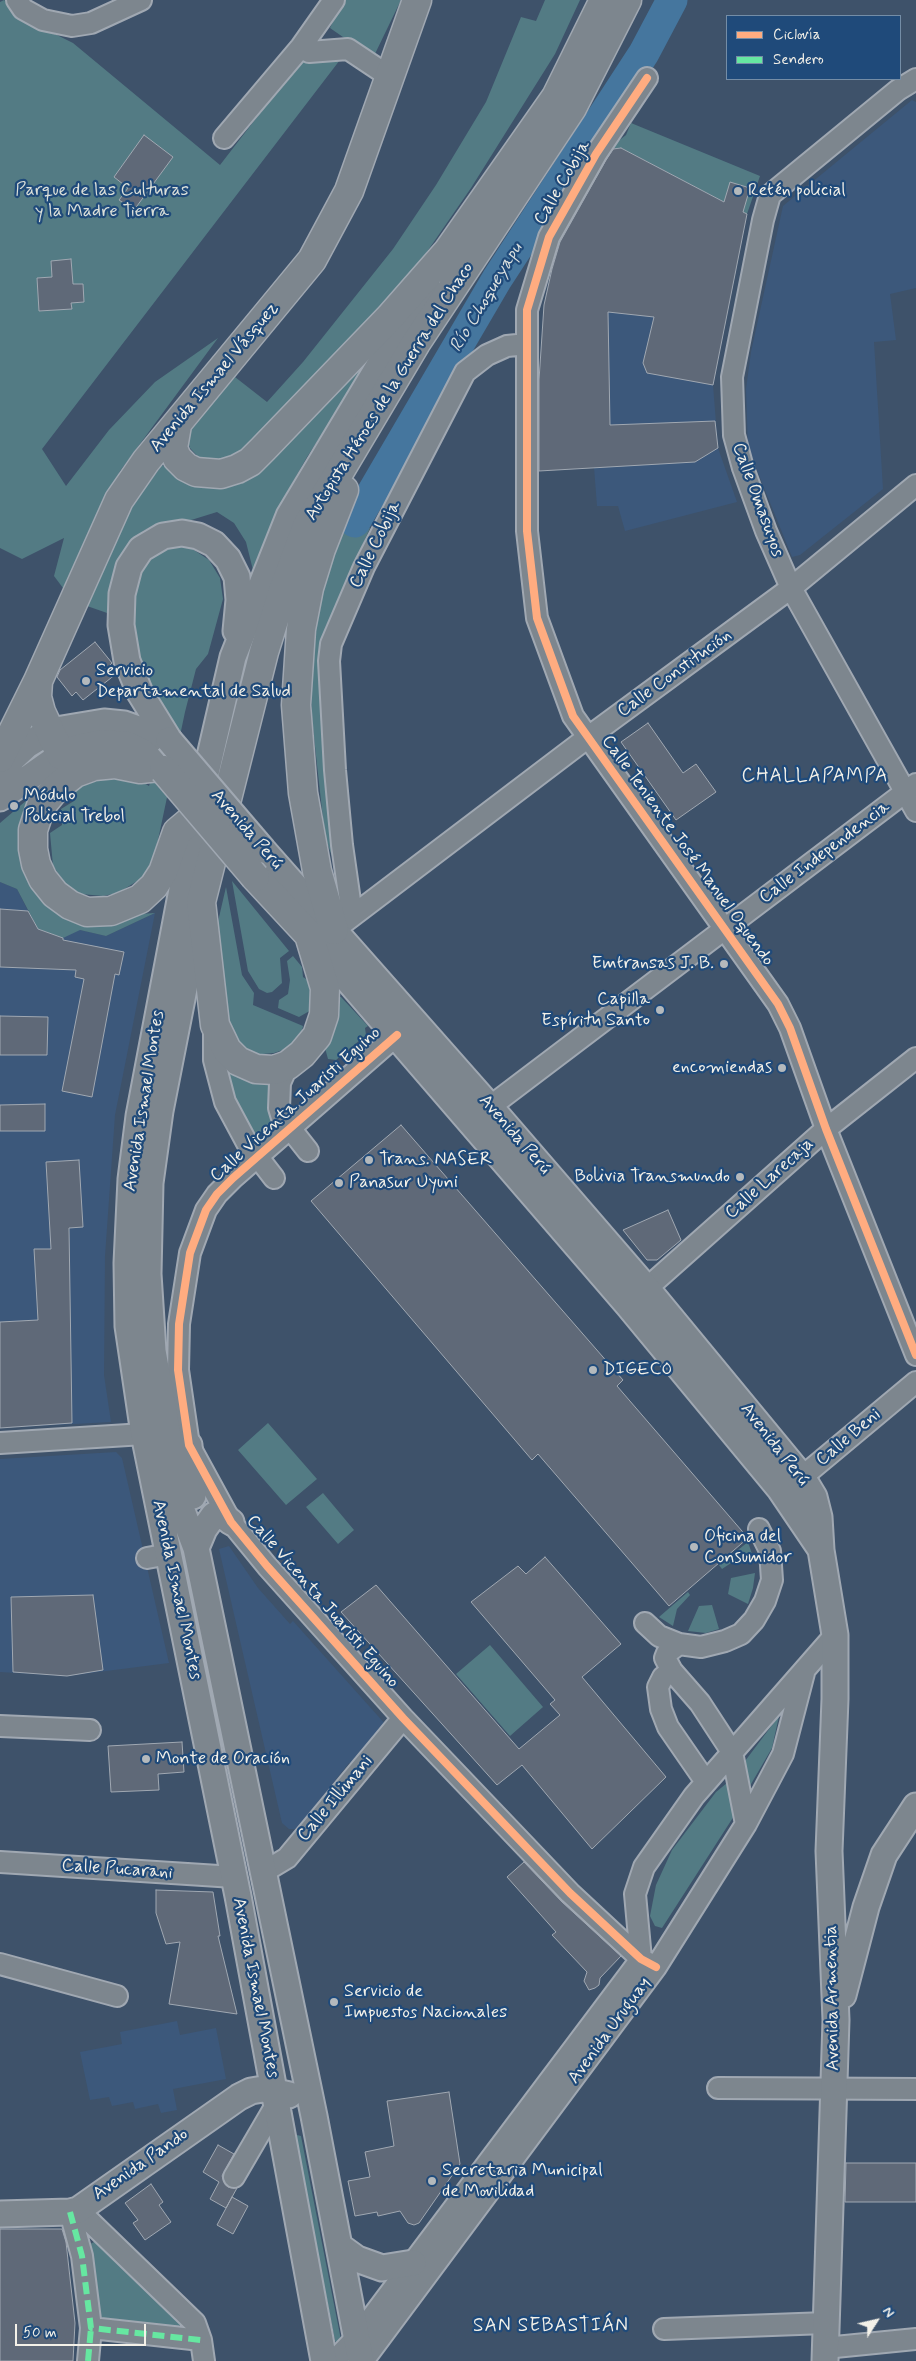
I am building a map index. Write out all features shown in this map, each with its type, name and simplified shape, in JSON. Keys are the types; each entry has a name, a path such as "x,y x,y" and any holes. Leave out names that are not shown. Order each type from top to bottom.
{"highway":[{"name":"Avenida Ismael Vásquez","path":"55,743 41,712 37,697 38,681 120,500 146,461 312,260 349,191 417,0"},
{"name":"Autopista Héroes de la Guerra del Chaco","path":"448,251 556,96 604,0"},
{"name":"Autopista Héroes de la Guerra del Chaco","path":"201,902 264,652 283,591 307,526 416,343 572,108 627,0"},
{"path":"177,425 173,448 177,458 186,467 196,472 221,474 250,462 390,317 448,251"},
{"path":"201,902 214,1025 227,1050 238,1061 256,1069 274,1070 288,1065 311,1045 321,1026 324,1014 332,926 317,871 303,792 296,705 300,630 309,588 321,549 344,491 376,431 416,343"},
{"path":"0,758 38,681"},
{"name":"Avenida Perú","path":"55,743 90,746 114,744 128,746 140,752 161,768 255,878 332,926"},
{"path":"161,768 140,769 115,764 94,766 75,773 56,788 41,806 33,830 33,849 36,864 54,894 70,905 87,912 111,911 140,899 154,886 163,872 177,832 196,816"}],"main road":[{"name":"Autopista Héroes de la Guerra del Chaco","path":"196,816 233,657 289,516 448,251"},
{"name":"Avenida Perú","path":"233,657 238,600 237,577 228,558 214,544 198,536 182,533 163,536 142,549 129,567 124,585 121,625 127,661 140,693 169,740 263,850 332,926 406,1028 637,1297 802,1477 814,1497 820,1517 821,1550 835,1635"},
{"path":"0,777 13,758 27,745 55,743 104,722 124,724 169,740"},
{"path":"0,798 55,743"},
{"name":"Avenida Ismael Montes","path":"196,816 139,1116 131,1179 127,1263 128,1326 144,1434 158,1556 234,1877 324,2361"},
{"name":"Avenida Ismael Montes","path":"201,902 160,1111 150,1182 148,1274 153,1351 181,1508 196,1548 323,2163 360,2353"},
{"name":"Avenida Perú","path":"637,1297 780,1489 821,1550"},
{"path":"189,1445 196,1548"},
{"path":"196,1548 204,1529 214,1515 221,1514 232,1522"},
{"path":"158,1556 196,1548"},
{"name":"Avenida Armentia","path":"825,2354 836,2020 829,1852 835,1699 835,1635"},
{"path":"836,2020 866,1906 884,1855 916,1806"},
{"path":"234,1877 262,1873"},
{"name":"Avenida Pando","path":"74,2211 239,2097 251,2091 275,2098"},
{"path":"275,2098 286,2093 297,2100 302,2107 311,2152 323,2163"},
{"path":"0,2214 74,2211"},
{"path":"339,2246 357,2258 382,2268 421,2264"}],"street":[{"path":"16,0 23,9 42,20 72,26 90,23 141,0"},
{"path":"224,138 301,47 334,0"},
{"path":"301,47 309,52 348,49 390,76"},
{"name":"Calle Cobija","path":"332,926 342,845 335,770 329,661 331,644 364,567 465,372 487,355 507,346 527,344 527,310 549,238 596,154 647,78"},
{"name":"Calle Omasuyos","path":"916,79 898,90 775,189 767,201 732,377 734,434 742,468 766,532 791,588 911,788 916,810"},
{"name":"Calle Teniente José Manuel Oquendo","path":"527,344 527,531 537,618 572,716 778,1004 790,1028 826,1129 916,1355"},
{"name":"Calle Constitución","path":"332,926 791,588 916,485"},
{"name":"Calle Independencia","path":"481,1114 911,788"},
{"path":"214,1025 214,1060 221,1088 235,1124 274,1178"},
{"name":"Calle Vicenta Juaristi Eguino","path":"406,1028 217,1194 199,1225 190,1253 179,1324 178,1370 189,1445 232,1522 266,1566 403,1718 570,1893 649,1963"},
{"name":"Calle Larecaja","path":"637,1297 826,1129 916,1058"},
{"path":"288,1065 280,1083 279,1098 282,1118 308,1151"},
{"name":"Calle Beni","path":"780,1489 802,1477 916,1382"},
{"path":"0,1443 144,1434"},
{"path":"645,1623 659,1636 679,1644 701,1647 725,1641 741,1634 754,1620 765,1601 772,1580 770,1551 758,1529"},
{"name":"Avenida Uruguay","path":"649,1963 635,1894 644,1867 706,1782 835,1635"},
{"path":"679,1644 667,1653 665,1658 672,1671 700,1703 732,1752 746,1824"},
{"path":"672,1671 663,1677 658,1687 661,1709 668,1727 706,1782"},
{"name":"Avenida Uruguay","path":"334,2361 360,2353 421,2264 564,2078 649,1963 746,1824 783,1754 804,1671"},
{"name":"Calle Illimani","path":"262,1873 287,1858 403,1718"},
{"path":"0,1726 90,1730"},
{"name":"Calle Pucarani","path":"0,1862 234,1877"},
{"path":"0,1964 118,1996"},
{"path":"718,2088 916,2089"},
{"path":"234,2177 275,2098"},
{"path":"74,2211 91,2328 88,2361"},
{"path":"74,2211 195,2323 201,2340 204,2361"},
{"path":"664,2329 826,2323"},
{"path":"91,2328 201,2340"},
{"path":"825,2354 916,2339"}],"shaded area":[{"path":"912,100 916,102 916,288 890,294 896,340 874,342 883,489 800,555 792,557 748,448 746,389 751,352 783,206"},
{"path":"621,148 747,214 713,385 718,448 737,502 625,531 618,506 597,506 594,467 539,471 539,382 544,305 559,237 607,150"},
{"path":"0,882 17,889 28,911 80,930 106,936 155,913 115,1115 105,1256 104,1375 111,1422 0,1428"},
{"path":"116,1452 122,1458 169,1663 67,1676 0,1672 0,1459"},
{"path":"229,1546 258,1588 290,1624 293,1621 386,1725 352,1764 349,1763 295,1829 289,1829 282,1823 219,1549"},
{"path":"177,2021 180,2035 216,2028 226,2079 173,2089 177,2110 161,2113 158,2104 135,2109 133,2102 112,2106 109,2097 90,2100 80,2052 122,2044 120,2032"}],"green space":[{"name":"Parque de las Culturas y la Madre Tierra","path":"4,0 31,22 73,43 220,165 302,59 343,56 42,449 66,486 109,430 155,382 218,338 120,471 66,592 54,576 64,538 22,559 0,548 0,2"},
{"path":"343,0 401,0 373,58 330,28"},
{"path":"545,0 580,0 555,54 471,188 402,288 249,448 223,461 200,459 190,448 187,439 188,430 235,377 267,402 303,362 393,249 436,185 486,102 521,17 536,21"},
{"path":"631,123 760,176 747,214 621,148 607,150 626,135"},
{"path":"382,342 307,457 280,505 254,574 246,542 234,523 217,512 188,521 157,524 143,531 132,541 120,558 111,580 110,614 87,606 126,514 162,465 173,473 210,484"},
{"path":"342,515 370,528 325,629 321,649 338,873 325,837 312,719 309,656 314,611"},
{"path":"182,542 209,560 220,578 223,599 208,654 196,669 154,859 142,878 118,893 103,896 81,894 68,887 53,866 50,833 62,825 61,809 74,801 73,792 92,779 113,777 139,780 149,786 170,719 142,673 134,642 130,607 137,575 154,551"},
{"path":"41,788 22,851 113,924 140,914 155,913 106,936 80,930 63,938 38,929 17,889 0,882 0,823"},
{"path":"232,881 289,951 280,958 282,983 272,992 267,993 259,989 248,971"},
{"path":"226,887 242,975 254,993 253,1005 303,1026 301,1035 289,1048 274,1053 252,1055 238,1045 227,1025 217,926"},
{"path":"293,956 302,967 303,977 311,982 313,1009 299,1017 278,1008 279,1000 288,994 290,980 287,961"},
{"path":"337,997 341,997 368,1026 365,1028 366,1035 336,1060 328,1059 325,1048 330,1038"},
{"path":"223,1068 234,1074 270,1078 274,1122 252,1139 242,1122"},
{"path":"268,1423 317,1479 286,1505 238,1450"},
{"path":"323,1493 354,1530 338,1544 306,1507"},
{"path":"748,1542 753,1557 743,1555 722,1569 719,1565"},
{"path":"755,1573 748,1604 728,1594 731,1578"},
{"path":"688,1592 690,1595 677,1609 673,1626 659,1617"},
{"path":"712,1605 719,1629 706,1633 688,1631 699,1606"},
{"path":"490,1645 543,1707 510,1736 456,1674"},
{"path":"779,1716 772,1748 747,1791 742,1765"},
{"path":"727,1783 734,1816 662,1928 655,1926 650,1916 656,1885 672,1850 716,1792"},
{"path":"297,2135 301,2136 341,2340 338,2343 335,2341 295,2137"},
{"path":"96,2241 100,2242 182,2319 181,2324 177,2328 96,2320 86,2246"}],"building":[{"path":"144,135 173,157 134,210 119,200 128,188 114,177"},
{"path":"621,148 724,202 730,182 750,188 743,212 747,214 713,385 647,373 643,363 654,317 608,312 610,425 715,421 718,448 695,462 539,471 539,380 544,305 552,269 560,242 606,160 613,149"},
{"path":"71,259 73,284 83,284 84,302 71,303 72,309 39,311 37,278 52,277 51,261"},
{"path":"95,642 112,663 109,666 116,674 83,700 76,692 72,696 57,677 60,670"},
{"path":"648,723 683,773 696,764 716,792 676,820 621,742"},
{"path":"0,909 28,911 38,929 63,938 63,940 124,952 119,975 115,974 92,1097 62,1091 84,979 75,977 76,970 0,967"},
{"path":"0,1016 48,1017 47,1055 0,1055"},
{"path":"45,1104 45,1131 0,1131 0,1105"},
{"path":"401,1125 623,1380 617,1386 748,1538 669,1606 538,1454 532,1460 311,1201"},
{"path":"79,1160 83,1227 69,1228 72,1423 0,1428 0,1322 38,1320 34,1249 51,1249 46,1162"},
{"path":"668,1210 681,1240 657,1260 647,1260 623,1230"},
{"path":"545,1557 621,1644 582,1677 666,1777 592,1849 522,1765 497,1785 341,1612 376,1585 519,1749 560,1715 550,1704 555,1700 471,1602 518,1566 526,1574"},
{"path":"93,1595 103,1670 67,1676 13,1672 11,1597"},
{"name":"Monte de Oración","path":"182,1742 184,1772 158,1774 159,1790 111,1792 108,1746"},
{"path":"524,1862 562,1902 621,1956 600,1978 599,1985 595,1988 589,1990 584,1981 587,1972 552,1935 556,1932 507,1877"},
{"path":"156,1890 213,1892 220,1936 218,1936 237,2014 169,2004 180,1942 166,1944 156,1913"},
{"path":"449,2092 460,2164 419,2223 414,2225 408,2223 400,2211 378,2216 377,2212 355,2216 348,2181 370,2177 365,2152 394,2146 387,2101"},
{"path":"218,2145 234,2154 222,2176 228,2187 237,2188 226,2208 210,2199 219,2182 203,2172"},
{"path":"846,2163 916,2163 916,2202 845,2202"},
{"path":"151,2184 163,2202 159,2205 171,2222 145,2240 133,2223 138,2220 125,2203"},
{"path":"232,2197 248,2206 233,2234 217,2225"},
{"path":"0,2229 62,2229 66,2242 75,2323 73,2361 0,2361"}],"waterway":[{"name":"Río Choqueyapu","path":"355,522 497,279 644,53 672,0"}],"marked path":[{"path":"70,2212 82,2256 91,2328 201,2340"},
{"path":"88,2361 91,2328"}],"cycle path":[{"path":"647,78 596,154 549,237 527,310 527,531 537,618 573,716 778,1004 790,1028 826,1129 916,1355"},
{"path":"397,1035 233,1178 217,1194 206,1210 190,1253 179,1324 178,1370 189,1445 231,1522 267,1566 403,1718 570,1893 641,1959 656,1967"}],"place":[{"name":"Retén policial","path":"738,191"},
{"name":"Servicio Departamental de Salud","path":"86,681"},
{"name":"Módulo Policial Trebol","path":"14,806"},
{"name":"Emtransas J. B.","path":"724,964"},
{"name":"Capilla Espíritu Santo","path":"660,1010"},
{"name":"encomiendas","path":"782,1068"},
{"name":"Trans. NASER","path":"369,1160"},
{"name":"Bolivia Transmundo","path":"740,1177"},
{"name":"Panasur Uyuni","path":"339,1183"},
{"name":"DIGECO","path":"593,1370"},
{"name":"Oficina del Consumidor","path":"694,1547"},
{"name":"Monte de Oración","path":"146,1759"},
{"name":"Servicio de Impuestos Nacionales","path":"334,2002"},
{"name":"Secretaria Municipal de Movilidad","path":"432,2181"}],"district":[{"name":"CHALLAPAMPA","path":"815,777"},
{"name":"SAN SEBASTIÁN","path":"551,2327"}]}
